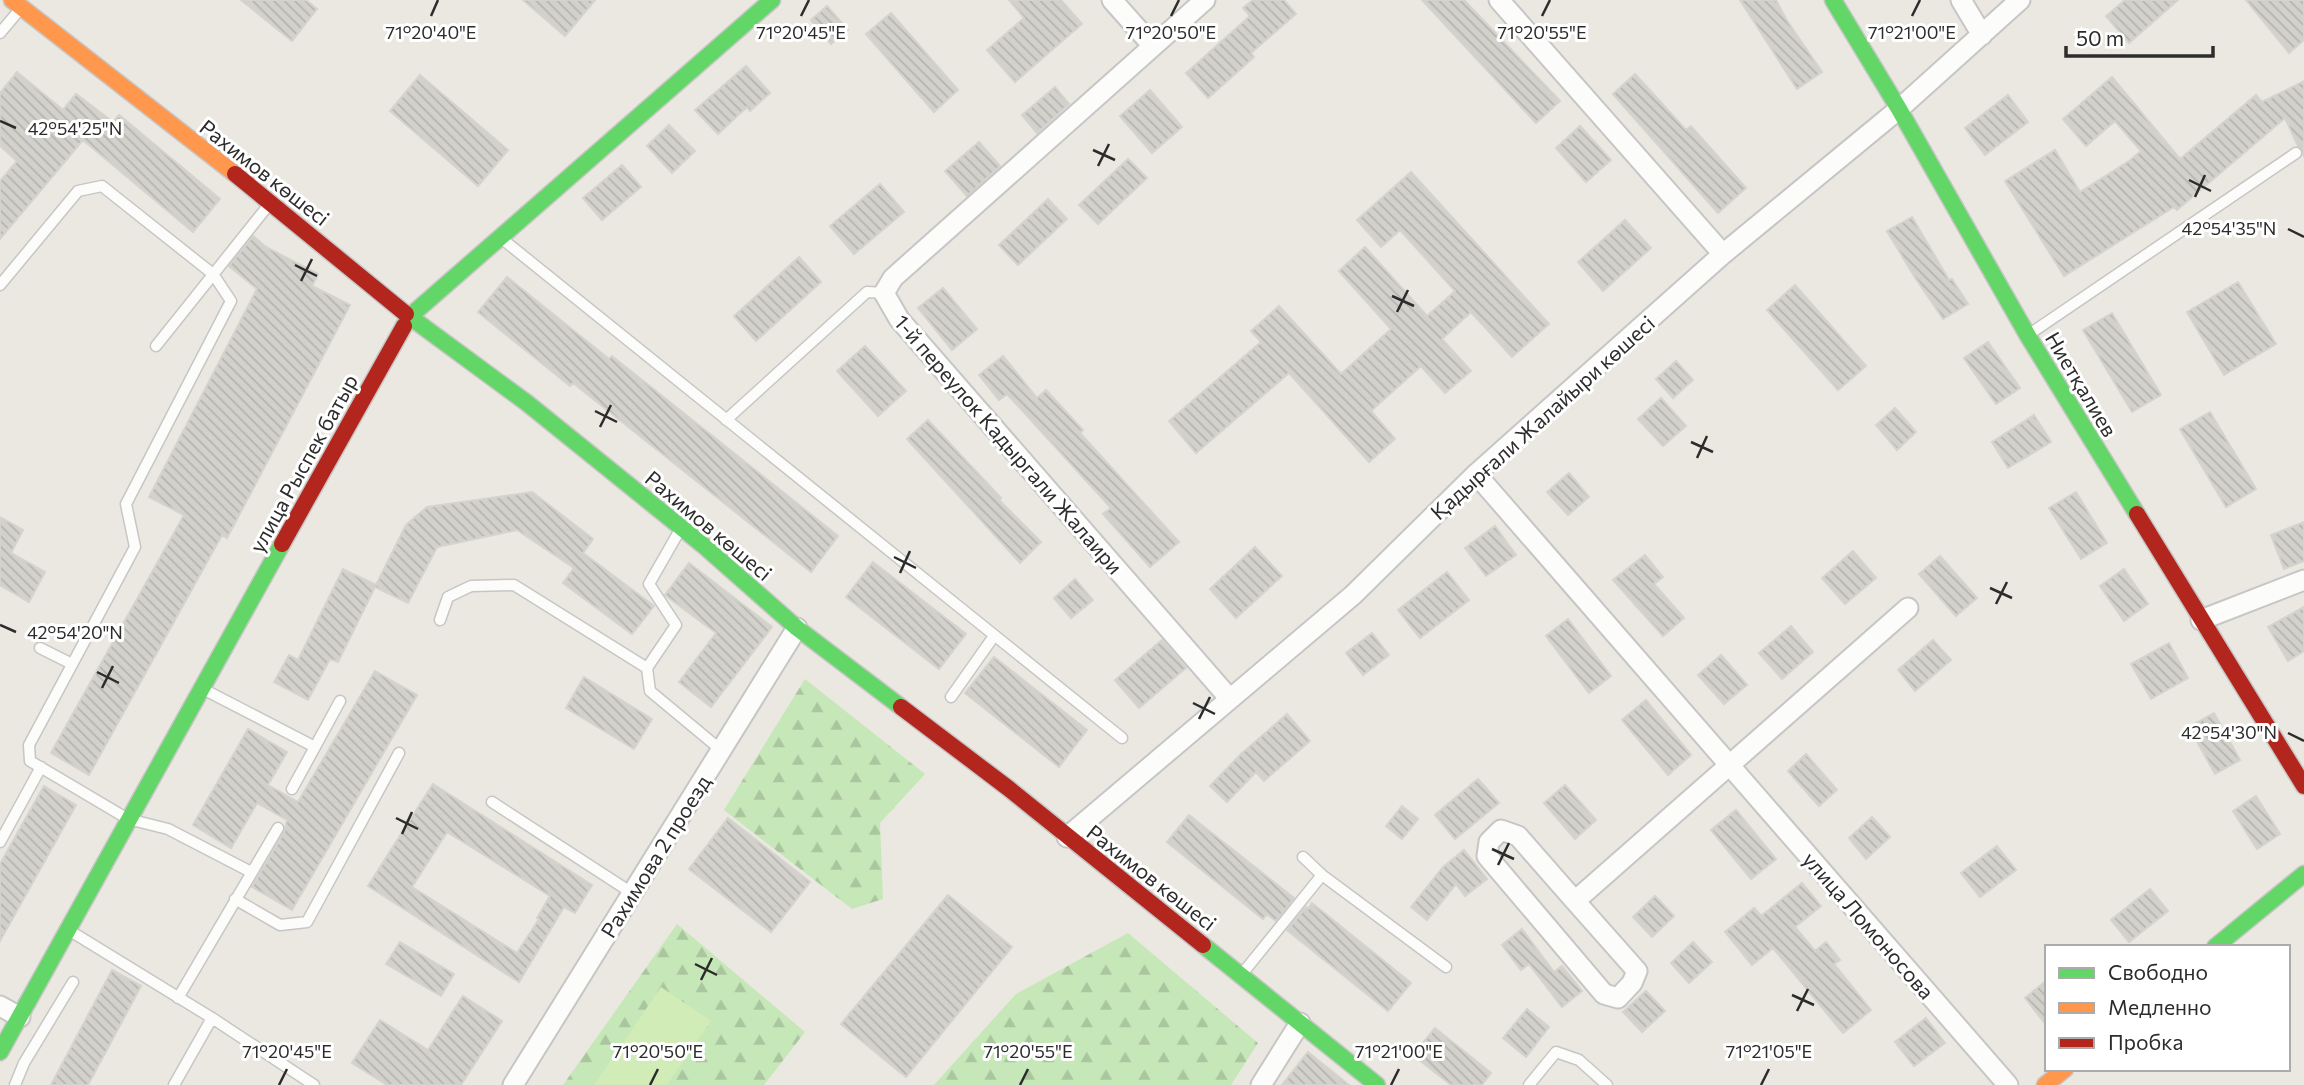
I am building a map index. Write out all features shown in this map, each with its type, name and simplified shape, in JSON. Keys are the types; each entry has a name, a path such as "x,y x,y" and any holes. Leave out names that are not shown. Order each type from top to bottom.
{"street":[{"path":"1112,0 1152,45"},
{"name":"1-й переулок Кадыргали Жалаири","path":"1205,0 893,278 884,293 899,319 1230,699"},
{"path":"1499,0 1723,254"},
{"name":"Ниетқалиев","path":"1833,0 1899,108 2028,336 2304,786"},
{"path":"1961,0 1982,35"},
{"name":"Қадырғали Жалайыри көшесі","path":"1067,837 1353,595 1476,474 1723,254 1899,108 2020,0"},
{"name":"Рахимов көшесі","path":"17,4 271,202 409,317 527,403 681,528 797,628 1008,788 1377,1085"},
{"name":"улица Рыспек батыр","path":"1,1050 409,317 762,5"},
{"name":"улица Ломоносова","path":"1476,474 2008,1085"},
{"path":"2201,621 2304,580"},
{"path":"1575,901 1908,608"},
{"name":"Рахимова 2 проезд","path":"513,1085 797,628"},
{"path":"1501,830 1518,836 1575,901 1637,971 1632,984 1618,998 1604,994 1487,856 1489,842 1501,830"},
{"path":"2217,945 2304,874"},
{"path":"0,1006 20,1017"},
{"path":"1261,1085 1300,1023"},
{"path":"2045,1085 2062,1071"}],"lane":[{"path":"0,33 17,4"},
{"path":"2028,336 2296,153"},
{"path":"0,285 78,191 102,186 213,274 231,301 126,504 135,547 29,745 30,761 128,819 168,830 251,872"},
{"path":"156,346 271,202"},
{"path":"500,238 1122,738"},
{"path":"726,420 867,292 884,293"},
{"path":"681,528 649,584 676,625 647,668 650,691 721,750"},
{"path":"440,620 448,597 471,586 514,585 647,668"},
{"path":"951,696 994,636"},
{"path":"40,648 72,664"},
{"path":"201,688 315,747"},
{"path":"292,789 340,701"},
{"path":"235,899 280,925 307,922 399,753"},
{"path":"0,842 41,767"},
{"path":"492,802 632,893"},
{"path":"178,998 278,828"},
{"path":"1303,857 1322,875 1446,967"},
{"path":"1241,975 1322,875"},
{"path":"67,929 212,1018 314,1085"},
{"path":"15,1085 24,1063 74,982"},
{"path":"174,1085 212,1018"},
{"path":"1,1050 24,1063"},
{"path":"1530,1085 1556,1052 1579,1060 1606,1085"}],"green space":[{"path":"805,679 925,774 880,823 883,899 852,909 724,810"},
{"path":"677,924 805,1032 764,1085 563,1085"},
{"path":"1128,933 1258,1043 1231,1085 934,1085 1016,994"},
{"path":"661,987 711,1021 667,1085 594,1085"}],"building":[{"path":"241,0 306,0 317,9 292,41"},
{"path":"523,0 595,0 565,36"},
{"path":"1009,0 1061,0 1082,24 1015,82 987,50 1024,18"},
{"path":"1253,0 1284,0 1296,14 1251,53 1254,57 1208,98 1186,73 1250,16 1243,8"},
{"path":"1422,0 1464,0 1560,101 1536,123"},
{"path":"1740,0 1776,0 1822,72 1797,89"},
{"path":"2125,0 2178,0 2129,43 2106,16"},
{"path":"2246,0 2304,0 2304,40 2289,53"},
{"path":"827,6 848,30 831,44 811,20"},
{"path":"891,13 958,90 934,112 866,34"},
{"path":"746,66 770,93 750,111 747,107 718,134 695,110"},
{"path":"17,72 63,110 76,94 113,122 119,115 220,199 193,232 83,140 0,239 0,181 17,161 0,146 0,93"},
{"path":"1635,74 1686,130 1691,126 1746,188 1718,213 1613,94"},
{"path":"420,75 508,150 478,186 390,111"},
{"path":"2112,77 2180,159 2256,95 2262,102 2304,81 2304,157 2285,118 2177,210 2174,207 2064,276 2005,181 2055,150 2080,192 2141,151 2115,121 2086,146 2063,119"},
{"path":"1055,87 1069,104 1037,133 1022,115"},
{"path":"1150,90 1182,127 1152,153 1120,116"},
{"path":"2008,95 2028,122 1985,155 1965,128"},
{"path":"669,125 695,151 672,173 647,146"},
{"path":"1580,126 1611,160 1586,182 1556,148"},
{"path":"979,142 1000,166 967,196 945,171"},
{"path":"1128,159 1147,178 1098,224 1079,205"},
{"path":"622,165 641,187 602,220 583,198"},
{"path":"1411,172 1549,324 1512,357 1471,312 1442,339 1471,371 1445,393 1421,366 1371,411 1395,439 1369,462 1289,373 1196,453 1169,421 1261,342 1251,331 1279,306 1341,374 1391,329 1339,271 1365,247 1427,316 1455,291 1400,230 1381,247 1357,220"},
{"path":"880,184 904,212 854,254 830,226"},
{"path":"1048,199 1067,219 1018,265 999,245"},
{"path":"1912,217 1949,280 1952,279 1968,304 1943,319 1887,231"},
{"path":"1625,220 1651,248 1603,291 1578,262"},
{"path":"253,236 266,247 318,274 312,286 350,305 227,538 222,535 89,775 51,753 184,515 149,497 257,289 229,266"},
{"path":"799,257 821,282 756,341 734,316"},
{"path":"507,277 609,359 612,356 838,536 811,572 573,383 570,386 478,312"},
{"path":"2238,282 2276,344 2224,375 2187,312"},
{"path":"1795,285 1866,366 1838,390 1767,310"},
{"path":"943,288 977,329 952,350 918,308"},
{"path":"2112,313 2161,395 2132,412 2083,330"},
{"path":"1988,342 2020,388 1996,404 1964,358"},
{"path":"865,346 906,391 878,416 837,371"},
{"path":"1003,356 1037,398 1046,390 1083,430 1080,433 1179,542 1150,567 1103,514 1111,508 1007,394 999,400 979,375"},
{"path":"1676,361 1693,380 1673,398 1656,379"},
{"path":"1661,398 1686,426 1663,446 1638,419"},
{"path":"1895,408 1916,432 1897,450 1876,425"},
{"path":"2210,412 2256,489 2226,507 2180,429"},
{"path":"2034,415 2051,442 2008,468 1992,442"},
{"path":"928,420 1001,498 999,500 1041,542 1020,563 907,439"},
{"path":"1569,473 1589,497 1568,515 1547,492"},
{"path":"532,492 593,539 583,553 654,606 632,634 563,583 574,568 517,530 437,547 408,603 375,587 338,662 330,659 308,700 274,682 289,655 298,660 343,569 376,585 406,525 427,507"},
{"path":"2076,492 2107,543 2081,559 2049,508"},
{"path":"0,517 23,530 11,553 45,572 29,602 0,585"},
{"path":"2304,522 2304,561 2284,569 2271,535"},
{"path":"1495,526 1516,555 1486,576 1465,548"},
{"path":"1255,547 1282,576 1236,618 1210,589"},
{"path":"1853,551 1876,578 1845,604 1822,578"},
{"path":"1645,555 1663,577 1654,584 1684,618 1663,636 1613,580"},
{"path":"1940,556 1977,598 1956,616 1919,574"},
{"path":"873,562 966,634 939,669 846,597"},
{"path":"689,563 772,627 711,707 679,682 716,633 665,595"},
{"path":"2124,569 2148,604 2124,621 2100,586"},
{"path":"1447,572 1469,600 1420,638 1398,610"},
{"path":"1075,579 1093,600 1071,618 1054,598"},
{"path":"2304,607 2304,651 2288,661 2268,627"},
{"path":"1568,619 1611,676 1589,693 1546,636"},
{"path":"1791,626 1813,652 1782,679 1759,653"},
{"path":"1372,633 1389,655 1363,675 1346,653"},
{"path":"1162,640 1186,668 1139,708 1115,680"},
{"path":"1933,640 1951,660 1915,691 1898,670"},
{"path":"2169,643 2188,678 2151,699 2131,664"},
{"path":"1721,655 1747,685 1724,704 1698,675"},
{"path":"994,657 1087,730 1059,767 965,693"},
{"path":"375,671 417,695 292,910 252,887 284,832 287,820 257,803 231,848 193,825 248,729 287,752 268,785 298,802"},
{"path":"584,677 652,719 634,749 566,708"},
{"path":"1646,700 1691,755 1668,775 1622,720"},
{"path":"2214,713 2240,760 2215,774 2189,727"},
{"path":"1287,714 1310,741 1264,781 1256,772 1227,802 1210,786 1241,754"},
{"path":"1806,754 1837,790 1819,806 1788,771"},
{"path":"1478,779 1499,803 1455,839 1435,815"},
{"path":"433,784 592,885 575,913 564,907 519,982 368,886","holes":["447,832 550,896 517,953 412,887"]},
{"path":"1565,785 1596,820 1575,839 1544,803"},
{"path":"44,786 76,805 0,941 0,864"},
{"path":"2256,796 2280,834 2257,849 2233,811"},
{"path":"1402,806 1418,819 1402,839 1386,826"},
{"path":"1736,810 1776,859 1751,879 1711,830"},
{"path":"1189,815 1294,898 1276,921 1267,914 1263,919 1167,842"},
{"path":"1872,817 1890,837 1866,859 1849,838"},
{"path":"728,818 810,882 771,932 689,869"},
{"path":"1997,846 2016,870 1980,897 1961,873"},
{"path":"1464,850 1487,879 1465,896 1456,884 1427,920 1411,907 1443,867"},
{"path":"1802,883 1821,906 1795,927 1815,951 1826,942 1840,960 1834,964 1871,1010 1843,1033 1773,948 1752,965 1725,932 1754,908 1761,916"},
{"path":"2150,889 2168,911 2129,942 2111,920"},
{"path":"948,895 1012,947 906,1077 841,1024"},
{"path":"1655,896 1674,916 1652,937 1633,917"},
{"path":"1312,903 1411,983 1388,1011 1287,930"},
{"path":"1522,929 1554,972 1562,966 1582,991 1562,1007 1529,964 1521,970 1502,945"},
{"path":"400,942 454,974 441,996 386,964"},
{"path":"1693,942 1712,962 1689,983 1671,963"},
{"path":"112,970 141,986 88,1085 51,1085"},
{"path":"2045,982 2045,1023 2025,998"},
{"path":"1646,991 1665,1011 1642,1032 1623,1012"},
{"path":"463,996 502,1021 461,1085 387,1085 352,1063 380,1020 428,1050"},
{"path":"1527,1009 1549,1027 1526,1057 1503,1038"},
{"path":"1926,1018 1945,1043 1914,1066 1895,1042"},
{"path":"1435,1028 1491,1073 1482,1085 1451,1085 1413,1055"},
{"path":"1308,1052 1349,1085 1282,1085"}],"traffic: fast":[{"path":"404,326 409,317 772,0"},
{"path":"1833,0 1899,109 2028,336 2137,514"},
{"path":"406,314 527,403 703,545 797,628 901,707"},
{"path":"0,1052 282,544"},
{"path":"2217,945 2304,874"},
{"path":"1203,945 1377,1085"}],"traffic: slow":[{"path":"12,0 235,174"},
{"path":"2045,1085 2062,1071"}],"traffic: jam":[{"path":"235,174 406,314"},
{"path":"282,544 404,326"},
{"path":"2137,514 2304,786"},
{"path":"901,707 1008,788 1203,945"}]}
